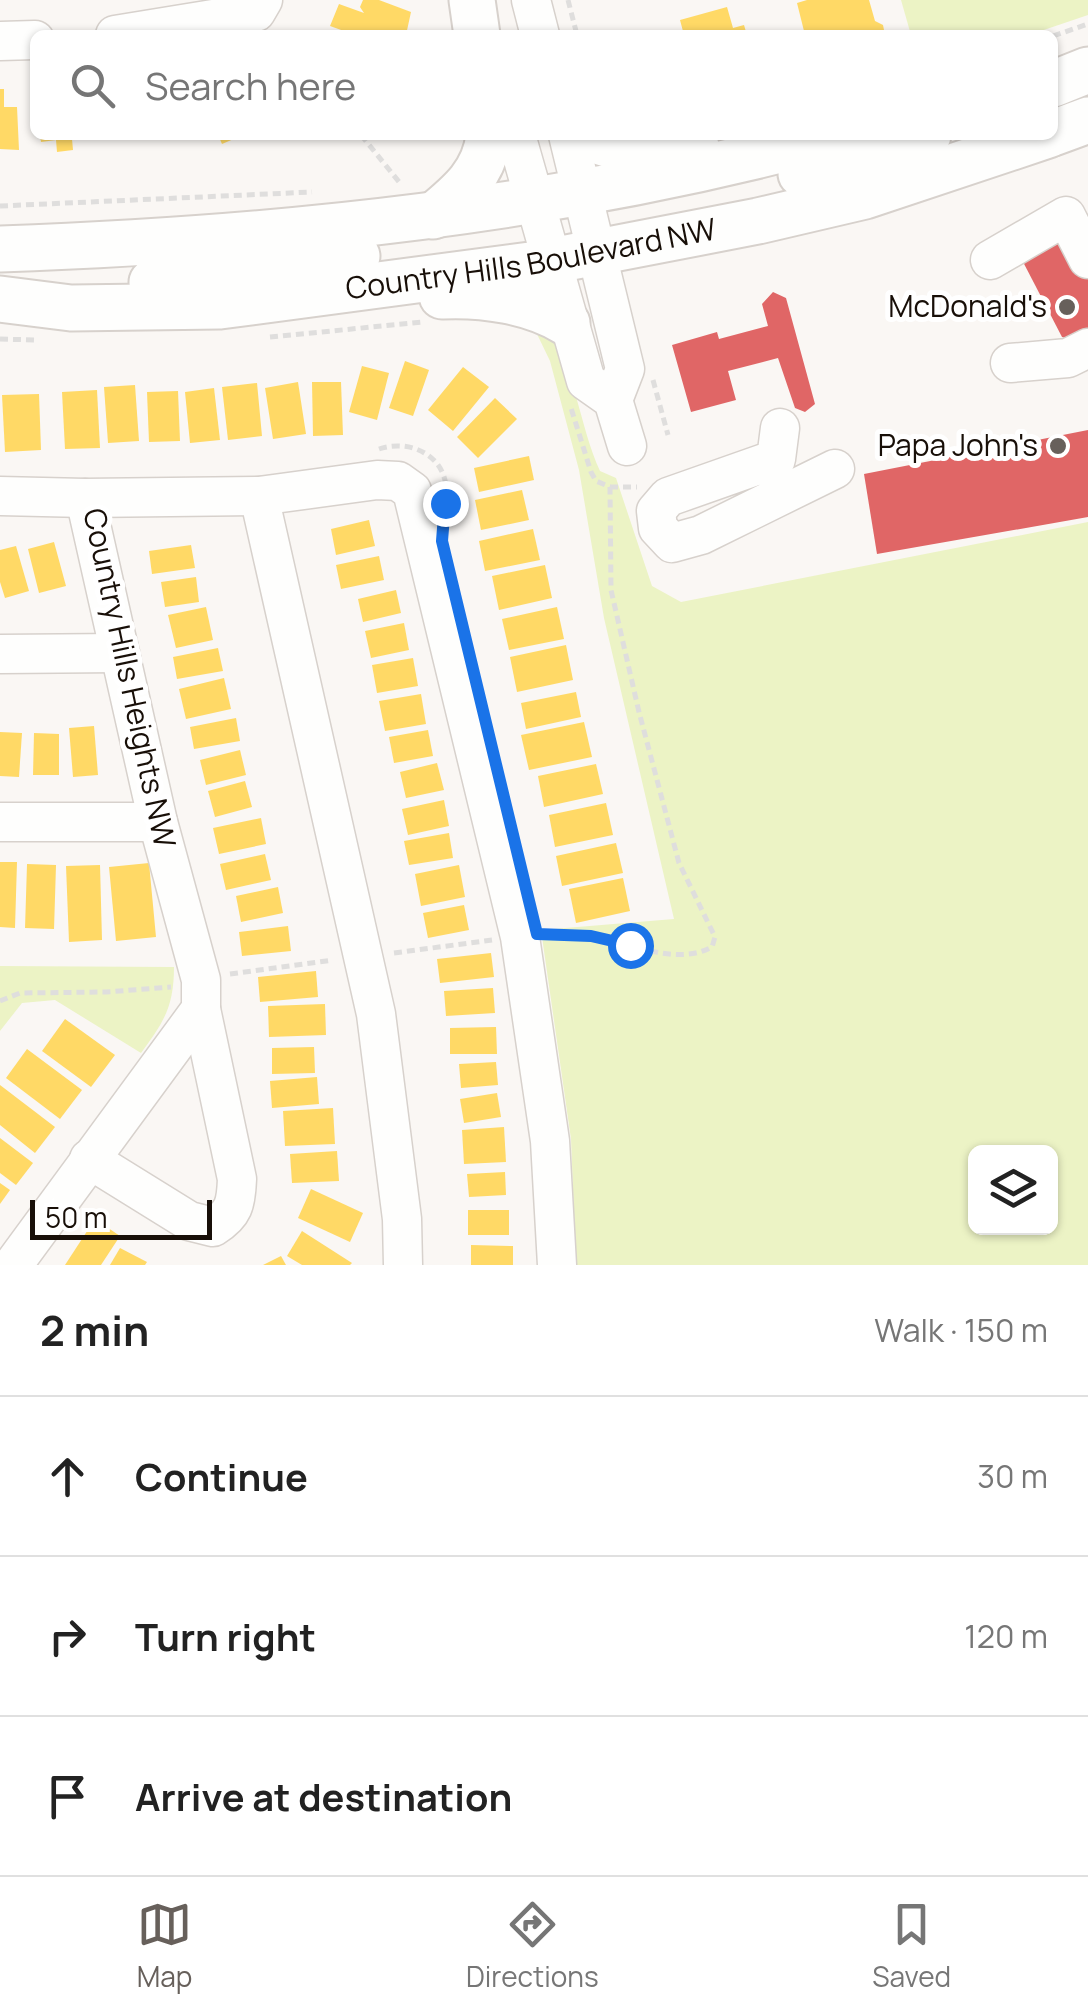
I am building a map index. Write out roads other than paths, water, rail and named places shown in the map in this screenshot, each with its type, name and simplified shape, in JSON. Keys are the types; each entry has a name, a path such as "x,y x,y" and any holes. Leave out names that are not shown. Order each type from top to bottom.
{"main road":[{"path":"476,0 477,30"},
{"path":"1058,75 1088,68"},
{"path":"1058,82 1088,68"},
{"name":"Country Hills Boulevard NW","path":"1058,131 1088,120"},
{"path":"417,201 459,194 479,172 488,140"},
{"path":"595,140 605,145 658,150 724,140"},
{"name":"Country Hills Boulevard NW","path":"591,225 761,156 819,140"},
{"path":"8,299 409,249 543,228 570,214 591,225 757,187 912,140"},
{"name":"Country Hills Boulevard NW","path":"8,299 71,308 235,304 543,228 758,221 866,196 1032,140"},
{"name":"Country Hills Boulevard NW","path":"0,249 153,244 300,232 417,201 543,228"},
{"path":"235,304 302,306 458,295 535,308 567,323"}],"street":[{"path":"145,30 256,12 262,0"},
{"path":"476,0 487,30"},
{"path":"530,0 539,30"},
{"path":"0,41 30,40"},
{"path":"517,140 586,381 613,400"},
{"path":"569,140 624,369 613,400 627,446"},
{"path":"990,260 1066,216 1088,258"},
{"path":"1010,363 1068,358 1088,348"},
{"path":"780,428 776,459 668,497 656,511 658,528 672,543 702,536 836,469"},
{"name":"Country Hills Heights NW","path":"88,1159 189,1221 212,1227 230,1216 236,1202 237,1179 190,998 201,980 158,822 85,498 258,496 377,480 398,481 412,491 520,937 550,1142 557,1265"},
{"path":"0,496 85,498"},
{"path":"258,496 376,1014 402,1219 403,1265"},
{"path":"0,654 120,653"},
{"path":"0,822 158,822"},
{"path":"13,1265 88,1159 190,998"}],"place":[{"name":"McDonald's","path":"1067,307"},
{"name":"Papa John's","path":"1058,446"}]}
